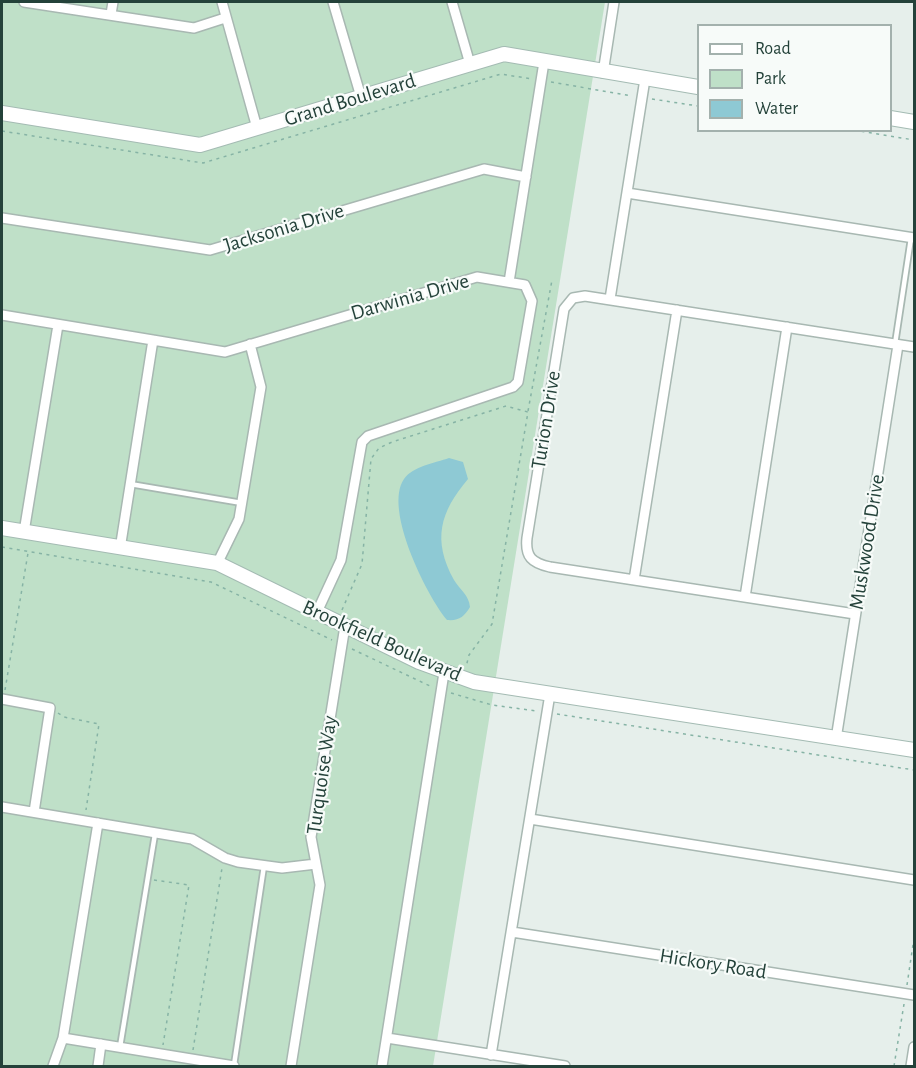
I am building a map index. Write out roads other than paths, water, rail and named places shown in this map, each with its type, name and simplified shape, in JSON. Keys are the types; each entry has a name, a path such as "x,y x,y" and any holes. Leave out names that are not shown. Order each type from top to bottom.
{"street":[{"path":"24,2 194,28 225,18"},
{"path":"111,14 113,2"},
{"path":"222,2 257,128"},
{"path":"333,2 361,97"},
{"path":"452,2 470,64"},
{"path":"603,73 614,2"},
{"name":"Grand Boulevard","path":"2,113 200,145 504,54 603,73 697,87"},
{"path":"509,282 544,62"},
{"path":"610,299 645,79"},
{"path":"892,118 915,122"},
{"name":"Jacksonia Drive","path":"2,218 210,250 484,169 526,177"},
{"path":"627,194 913,238"},
{"name":"Darwinia Drive","path":"2,315 225,352 477,277 525,285 532,301 518,382 513,387 368,436 362,442 341,560 317,612"},
{"name":"Turion Drive","path":"855,614 538,564 527,555 526,548 564,309 567,302 579,296 610,299 915,347"},
{"path":"634,580 677,310"},
{"path":"24,532 58,325"},
{"path":"745,597 787,327"},
{"path":"120,549 153,340"},
{"name":"Muskwood Drive","path":"837,739 896,344"},
{"path":"217,564 239,519 261,387 250,345"},
{"name":"Brookfield Boulevard","path":"2,528 217,564 444,673 463,679 914,750"},
{"name":"Turquoise Way","path":"291,1066 320,885 311,837 342,645 341,624"},
{"path":"382,1066 444,673"},
{"path":"491,1055 550,694"},
{"path":"2,700 50,708 34,812"},
{"path":"2,810 34,812 192,839 225,858 264,866 282,868 316,864"},
{"path":"530,819 915,880"},
{"path":"54,1066 63,1038 98,823"},
{"name":"Hickory Road","path":"512,932 910,994"},
{"path":"63,1038 230,1066"},
{"path":"387,1038 565,1066"},
{"path":"98,1066 101,1044"},
{"path":"911,1066 915,1047"}],"lane":[{"path":"896,344 913,238"},
{"path":"130,484 242,503"},
{"path":"120,1047 155,833"},
{"path":"230,1066 264,866"}],"water":[{"path":"449,458 463,462 468,479 451,503 442,527 441,539 447,566 466,596 470,607 461,618 455,620 447,620 419,573 403,530 399,510 399,493 404,479 419,468"}]}
